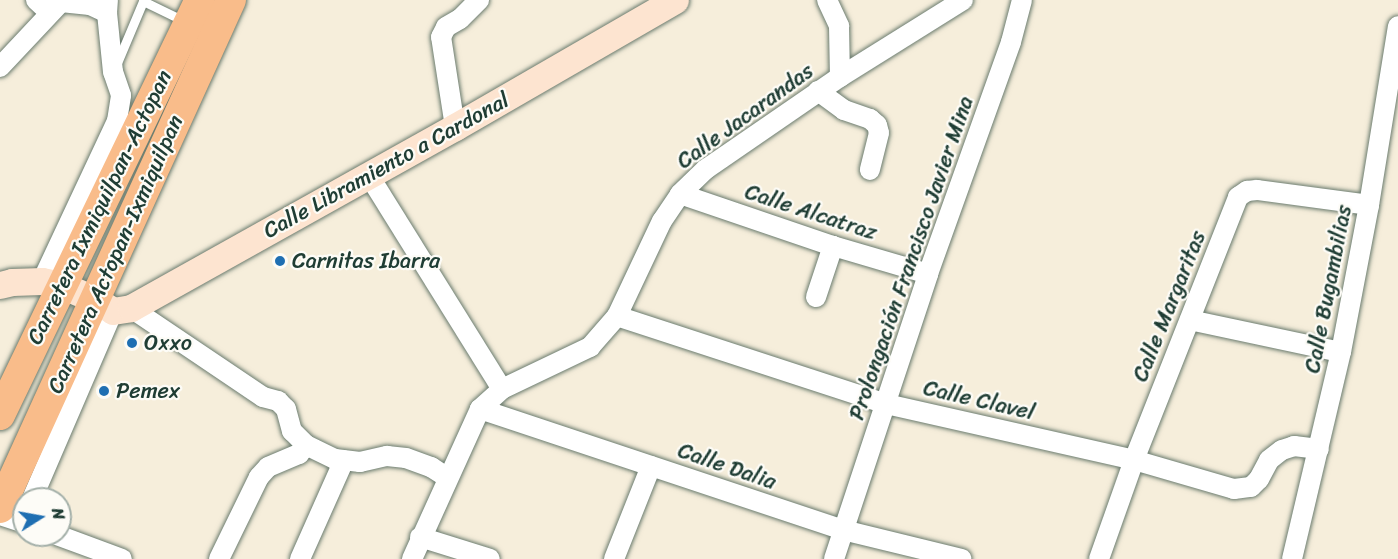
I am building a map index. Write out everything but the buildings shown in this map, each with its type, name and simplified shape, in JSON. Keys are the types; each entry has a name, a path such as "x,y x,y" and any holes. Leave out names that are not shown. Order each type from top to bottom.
{"main road":[{"name":"Carretera Actopan-Ixmiquilpan","path":"31,487 113,306 231,0"},
{"name":"Carretera Ixmiquilpan-Actopan","path":"0,415 52,283 194,11"}],"street":[{"path":"455,127 441,37 446,27 460,19 479,0"},
{"name":"Calle Libramiento a Cardonal","path":"113,306 455,127 675,0"},
{"path":"827,0 839,26 840,77"},
{"name":"Calle Jacarandas","path":"412,559 480,409 502,389 590,347 617,315 662,221 680,194 706,168 840,77 963,0"},
{"name":"Prolongación Francisco Javier Mina","path":"834,559 928,274 1011,42 1022,0"},
{"path":"2,62 53,4 107,6 113,72 121,95 117,121 52,283"},
{"name":"Calle Bugambilias","path":"1293,559 1341,352 1369,205 1398,26"},
{"path":"819,91 844,110 870,119 877,124 879,133 870,170"},
{"path":"368,174 502,389"},
{"name":"Calle Margaritas","path":"1099,559 1134,460 1238,197 1247,191 1257,190 1369,205"},
{"name":"Calle Alcatraz","path":"680,194 832,246 928,274"},
{"path":"816,297 832,246"},
{"path":"0,285 12,282 52,283 113,306 263,397 278,401 286,409 292,431 306,445 344,460 360,462 387,456 406,458 431,467 448,478"},
{"path":"37,487 113,306"},
{"name":"Calle Clavel","path":"617,315 886,404 1134,460 1234,489 1251,487 1259,479 1269,460 1282,450 1294,446 1319,449"},
{"path":"1190,320 1341,352"},
{"name":"Calle Dalia","path":"480,409 843,530 962,559"},
{"path":"219,559 259,477 268,467 299,454 306,445"},
{"path":"300,559 344,460"},
{"path":"614,559 651,466"},
{"path":"420,537 490,559"},
{"path":"72,541 122,559"}],"lane":[{"path":"113,72 143,1 194,11"}],"place":[{"name":"Carnitas Ibarra","path":"280,261"},
{"name":"Oxxo","path":"132,343"},
{"name":"Pemex","path":"104,391"}]}
